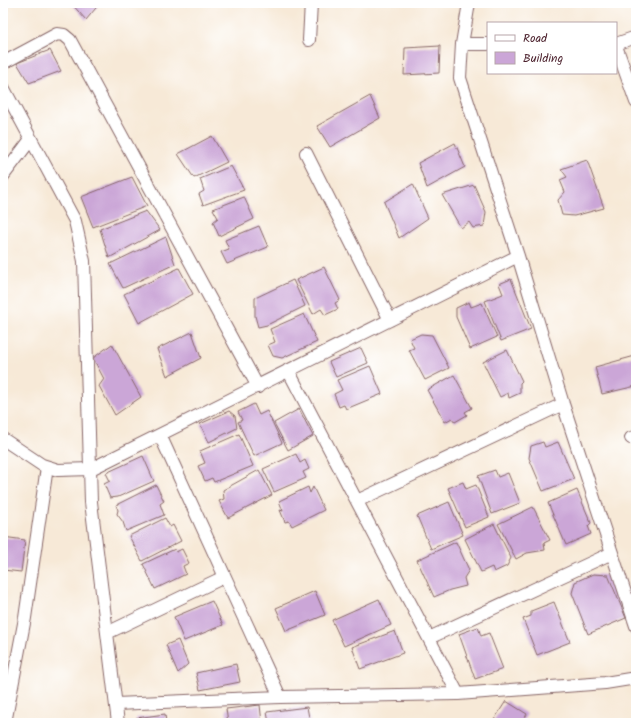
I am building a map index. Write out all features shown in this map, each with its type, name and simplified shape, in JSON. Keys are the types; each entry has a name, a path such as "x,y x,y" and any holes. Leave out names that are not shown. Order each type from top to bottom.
{"street":[{"path":"309,40 312,3"},
{"path":"470,3 462,44 460,78 518,256 563,404 636,626"},
{"path":"3,63 57,34 64,35 70,40 258,386"},
{"path":"617,45 636,37"},
{"path":"462,44 487,44"},
{"path":"617,48 636,102"},
{"path":"3,87 75,221 84,261 91,502 118,723"},
{"path":"3,176 31,139"},
{"path":"306,153 390,320"},
{"path":"3,439 47,467 58,470 91,469 518,256"},
{"path":"288,370 458,694"},
{"path":"357,501 563,404"},
{"path":"160,435 280,697"},
{"path":"5,723 26,618 47,467"},
{"path":"429,638 612,554"},
{"path":"107,633 224,577"},
{"path":"116,704 280,697 458,694 605,683 636,678"}],"building":[{"path":"71,3 100,3 86,20"},
{"path":"440,46 439,73 404,75 405,48"},
{"path":"50,50 61,71 29,83 17,63"},
{"path":"370,96 380,118 330,147 317,126"},
{"path":"212,136 227,162 194,178 178,154"},
{"path":"455,143 465,167 427,188 418,163"},
{"path":"587,160 604,208 574,216 562,215 558,200 565,192 560,180 567,177 561,169"},
{"path":"231,166 244,190 203,205 199,194 204,191 200,179"},
{"path":"132,177 147,206 93,227 81,197"},
{"path":"413,184 428,218 399,238 384,202"},
{"path":"474,185 486,212 484,226 473,228 469,222 461,228 442,195"},
{"path":"244,197 254,219 219,236 213,222 218,218 213,209"},
{"path":"146,211 160,230 109,258 100,229"},
{"path":"259,226 268,247 227,264 221,252 229,249 225,240"},
{"path":"166,237 175,264 123,288 110,264"},
{"path":"324,267 340,300 335,303 338,309 325,315 321,309 313,314 296,280"},
{"path":"179,268 193,294 139,323 124,294"},
{"path":"511,279 531,329 501,341 485,301 503,294 499,284"},
{"path":"293,280 305,306 267,325 258,327 255,316 255,298"},
{"path":"469,302 471,307 482,303 497,337 470,349 456,317 456,308"},
{"path":"304,314 317,342 282,358 273,356 268,345 275,342 270,329"},
{"path":"192,332 201,358 167,376 157,349"},
{"path":"421,334 432,335 449,368 425,380 409,350 414,348 410,339"},
{"path":"112,344 141,397 115,415 99,386 104,379 93,358"},
{"path":"361,348 368,363 336,377 329,362"},
{"path":"507,350 522,381 520,383 520,393 509,398 508,393 500,397 483,362"},
{"path":"635,356 636,386 602,394 595,367"},
{"path":"370,366 382,394 346,409 344,405 339,407 334,394 342,390 337,380"},
{"path":"454,375 472,408 465,412 467,415 455,422 452,418 445,422 427,390"},
{"path":"254,404 259,415 267,411 282,443 254,456 238,422 242,420 238,412"},
{"path":"299,409 313,436 288,450 274,423"},
{"path":"229,411 235,416 237,428 209,442 200,424"},
{"path":"239,434 253,466 214,482 212,478 205,481 198,466 205,463 200,451"},
{"path":"543,442 545,447 558,442 574,479 543,491 529,458 531,446"},
{"path":"296,454 300,463 305,460 309,469 303,472 306,478 274,492 263,469"},
{"path":"143,456 154,481 118,497 110,498 104,484 110,481 106,473"},
{"path":"259,470 272,495 228,518 219,501 224,499 223,490"},
{"path":"495,470 498,477 508,473 520,503 492,514 478,476"},
{"path":"463,482 466,489 476,485 489,517 465,527 448,488"},
{"path":"156,485 164,501 160,504 164,515 126,531 123,522 117,514 118,510 116,505"},
{"path":"308,487 310,493 313,487 324,510 292,526 289,521 285,522 280,510 283,511 279,501"},
{"path":"577,490 591,523 588,526 591,534 566,545 548,503"},
{"path":"449,502 463,535 431,549 417,516"},
{"path":"533,507 550,540 544,543 545,550 527,553 516,559 498,524"},
{"path":"165,518 170,527 173,525 181,541 142,561 129,536"},
{"path":"494,524 511,558 507,566 494,572 492,567 481,572 465,539"},
{"path":"3,537 25,540 21,572 3,570"},
{"path":"456,542 469,570 464,578 466,586 450,590 434,597 417,560"},
{"path":"175,549 176,552 182,549 189,563 183,566 186,574 155,589 143,564"},
{"path":"593,574 608,575 626,618 588,634 572,593 575,582"},
{"path":"315,591 325,615 286,631 276,608"},
{"path":"379,599 391,625 344,646 332,620"},
{"path":"212,601 223,625 184,641 174,617"},
{"path":"554,602 570,642 537,655 523,619 531,616 531,611"},
{"path":"478,627 481,636 489,633 503,669 475,679 459,634"},
{"path":"395,631 403,653 360,669 352,647"},
{"path":"178,640 188,664 178,673 166,645"},
{"path":"236,664 240,682 200,690 196,673"},
{"path":"506,701 527,714 522,723 492,723"},
{"path":"260,705 262,723 228,723 226,709"},
{"path":"307,707 310,723 269,723 267,712"},
{"path":"165,714 166,723 137,723 136,718"}]}
